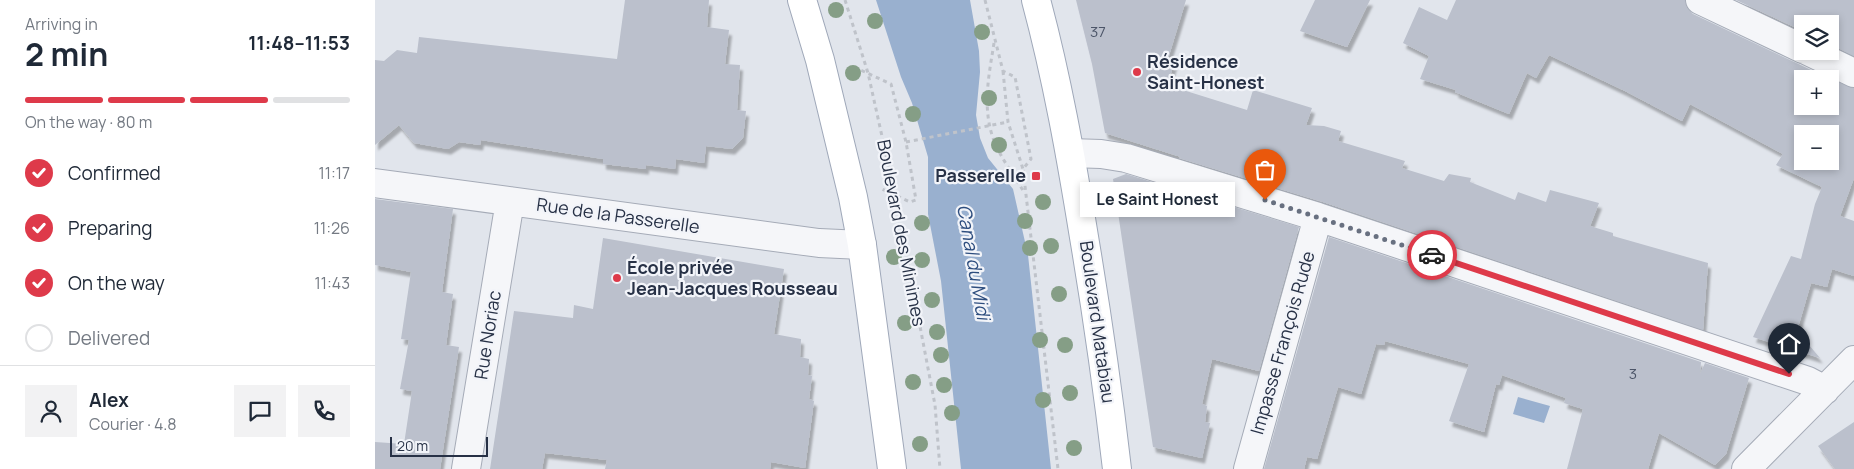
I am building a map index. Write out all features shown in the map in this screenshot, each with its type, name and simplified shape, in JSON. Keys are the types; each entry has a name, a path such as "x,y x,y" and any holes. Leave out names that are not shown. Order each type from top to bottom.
{"main road":[{"path":"802,0 820,60 853,196 862,245 892,469"},
{"name":"Boulevard Matabiau","path":"1036,0 1049,48 1070,153 1104,364 1117,469"}],"street":[{"path":"1700,0 1794,44"},
{"path":"1827,60 1854,73"},
{"path":"1070,153 1101,154 1126,158 1318,217 1808,381 1825,390"},
{"name":"Rue de la Passerelle","path":"375,183 819,243 862,245"},
{"name":"Rue Noriac","path":"466,469 510,201"},
{"name":"Impasse François Rude","path":"1248,469 1318,217"},
{"path":"1746,469 1854,360"}],"path":[{"name":"Boulevard des Minimes","path":"845,0 868,73 895,194 935,405 940,469"},
{"path":"985,0 1003,71 1008,122 1023,169 1058,469"},
{"path":"995,39 987,85 987,111 993,140 1025,195"},
{"path":"846,64 891,84 907,142 917,200 910,202 877,186"},
{"path":"1003,71 1015,77 1031,159 1023,169"},
{"path":"907,142 1008,122"}],"water":[{"name":"Canal du Midi","path":"876,0 970,0 979,51 980,72 976,115 980,138 988,158 1013,189 1028,255 1051,469 961,469 941,281 928,214 928,157 912,103 901,77"},
{"path":"1518,397 1550,406 1544,423 1513,414"}],"building":[{"path":"625,0 709,0 707,27 729,30 725,64 740,65 737,110 746,111 743,138 732,149 706,146 704,163 676,159 675,169 646,165 646,169 603,164 603,159 481,140 480,145 459,142 448,149 414,143 399,125 375,145 375,60 384,61 397,50 417,53 419,37 617,59"},
{"path":"1076,0 1186,0 1167,62 1174,64 1167,85 1247,110 1253,90 1312,108 1306,125 1324,126 1341,131 1338,141 1405,161 1402,168 1444,181 1449,174 1471,178 1470,182 1515,200 1518,192 1546,202 1550,190 1599,203 1590,226 1613,233 1613,236 1708,263 1703,330 1323,202 1179,158 1181,157 1105,133 1092,64"},
{"path":"1315,0 1370,0 1347,47 1300,31"},
{"path":"1456,0 1685,0 1687,8 1693,14 1811,70 1794,70 1794,115 1839,115 1839,82 1854,88 1854,178 1840,216 1854,221 1854,276 1832,269 1827,287 1811,283 1797,331 1820,358 1753,337 1791,256 1801,259 1815,204 1822,187 1776,165 1783,154 1690,104 1682,121 1625,91 1549,55 1536,78 1527,73 1509,114 1455,92 1456,90 1420,79 1429,56 1403,43 1419,7 1447,20"},
{"path":"1736,0 1854,0 1854,56 1839,48 1839,15 1794,15 1794,27"},
{"path":"1126,174 1299,227 1259,371 1212,359 1202,404 1207,406 1205,422 1210,423 1202,458 1153,447 1113,179"},
{"path":"375,199 453,209 442,292 453,294 446,345 459,347 440,469 375,469 375,442 404,444 412,391 400,389 409,340 401,339 411,272 375,265"},
{"path":"1329,237 1701,362 1700,374 1705,363 1749,378 1726,454 1715,465 1659,433 1648,469 1567,469 1583,409 1564,403 1566,398 1502,375 1499,385 1496,384 1484,432 1449,421 1469,364 1385,341 1384,345 1376,344 1361,394 1338,387 1317,459 1307,457 1304,469 1264,469"},
{"path":"603,238 784,269 774,334 801,339 800,357 809,359 808,375 812,376 809,399 814,401 805,468 771,462 770,469 605,469 607,460 545,453 542,469 490,469 514,311 573,318 574,305 593,309"},
{"path":"1854,422 1854,469 1835,469 1818,446"}],"way so far":[{"path":"1265,200 1432,255"}],"place":[{"name":"Résidence Saint-Honest","path":"1137,72"},
{"name":"Passerelle","path":"1036,176"},
{"name":"Le Saint Honest","path":"1265,200"},
{"name":"École privée Jean-Jacques Rousseau","path":"617,278"}],"route":[{"path":"1432,255 1789,374"}]}
